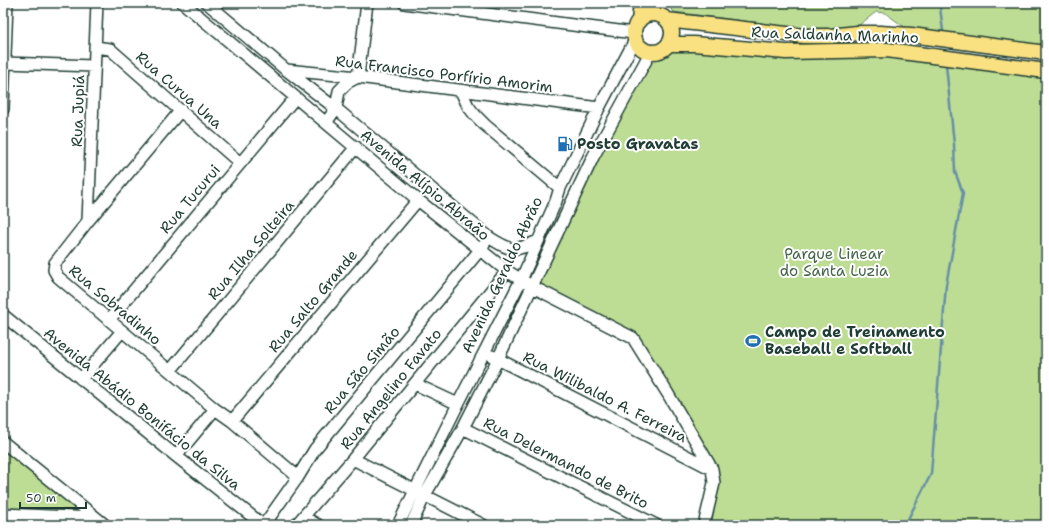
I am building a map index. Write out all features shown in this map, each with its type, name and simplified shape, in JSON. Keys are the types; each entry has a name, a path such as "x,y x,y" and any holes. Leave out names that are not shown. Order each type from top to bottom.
{"main road":[{"name":"Avenida Geraldo Abrão","path":"636,31 641,3"},
{"path":"660,12 671,25 672,38 665,49 659,52 650,53 640,48 636,31 645,16 660,12 804,36 830,36 857,33 912,35 1046,54"},
{"name":"Rua Saldanha Marinho","path":"669,44 694,44 786,52 886,50 1046,71"}],"street":[{"path":"3,109 7,3"},
{"name":"Rua Jupiá","path":"88,221 97,3"},
{"name":"Avenida Alípio Abraão","path":"183,3 418,200 507,271 531,286 633,338 712,469 714,483 704,525"},
{"name":"Avenida Alípio Abraão","path":"206,3 285,70 336,108 490,238 513,250 538,241"},
{"path":"326,123 336,108 339,91 348,82 358,77 367,3"},
{"path":"404,3 636,31"},
{"name":"Avenida Geraldo Abrão","path":"411,525 420,493 458,404 521,280 556,201 560,188 636,31"},
{"name":"Rua Curua Una","path":"95,47 110,49 240,163"},
{"name":"Avenida Geraldo Abrão","path":"398,525 463,428 498,358 593,157 650,53"},
{"path":"5,63 94,66"},
{"name":"Rua Francisco Porfírio Amorim","path":"285,70 358,77 599,108"},
{"path":"461,91 468,106 485,125 560,188"},
{"name":"Rua Tucurui","path":"110,320 295,98"},
{"name":"Rua Sobradinho","path":"181,110 54,263 54,270 58,277 215,409 232,421 298,478"},
{"name":"Rua Ilha Solteira","path":"170,371 356,147"},
{"path":"580,149 593,157"},
{"name":"Rua Salto Grande","path":"232,421 418,200"},
{"name":"Rua São Simão","path":"264,525 298,478 315,449 490,238"},
{"name":"Rua Angelino Favato","path":"300,521 353,459 507,271"},
{"name":"Avenida Abádio Bonifácio da Silva","path":"3,315 176,456 264,525"},
{"path":"81,379 122,331"},
{"name":"Rua Wilibaldo A. Ferreira","path":"484,353 498,358 712,469"},
{"path":"415,384 458,404"},
{"path":"176,456 215,409"},
{"name":"Rua Delermando de Brito","path":"463,428 656,525"},
{"path":"3,442 101,522"},
{"path":"353,459 483,525"},
{"path":"3,514 101,522"},
{"path":"300,521 318,525"}],"green space":[{"path":"671,3 1046,3 1046,47 906,28 885,13 876,12 858,26 823,29 783,26 674,12 670,8"},
{"name":"Parque Linear do Santa Luzia","path":"671,47 864,51 1046,71 1046,525 704,525 714,483 692,427 692,421 668,394 633,338 531,286 593,157 654,57"},
{"path":"3,447 82,510 3,508"}],"waterway":[{"path":"940,7 943,31"},
{"path":"905,525 931,474 946,285 963,193 955,172 954,144 946,65"}],"place":[{"name":"Posto Gravatas","path":"565,144"},
{"name":"Campo de Treinamento Baseball e Softball","path":"753,341"}]}
